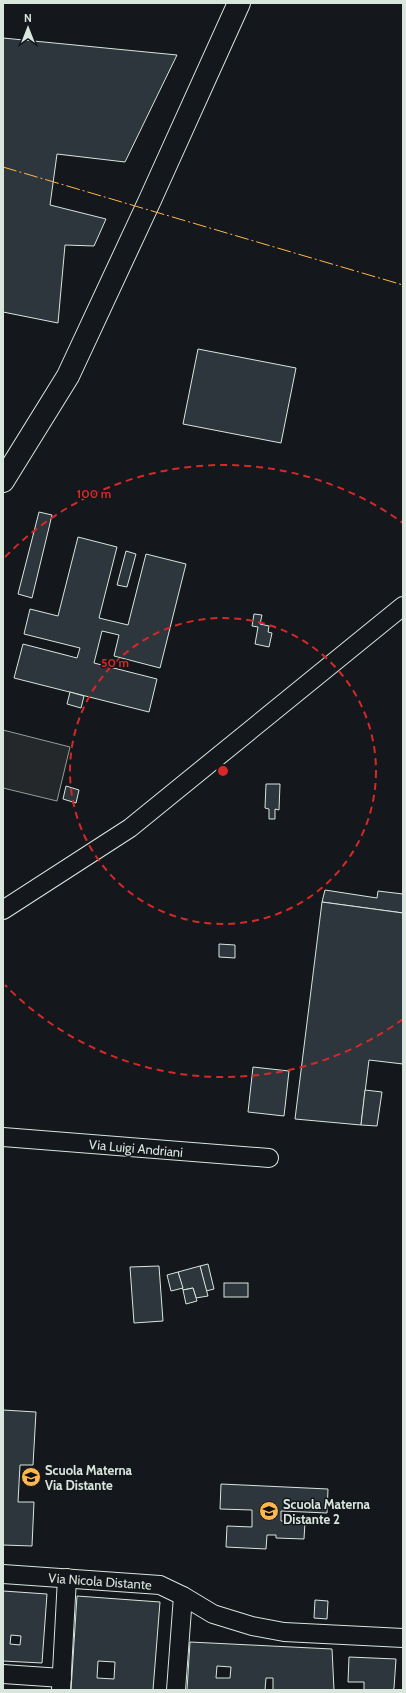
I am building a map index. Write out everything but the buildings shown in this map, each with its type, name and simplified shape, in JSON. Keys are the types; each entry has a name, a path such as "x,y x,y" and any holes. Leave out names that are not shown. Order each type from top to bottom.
{"street":[{"path":"3,480 68,376 239,3"},
{"path":"3,910 130,828 403,606"},
{"name":"Via Luigi Andriani","path":"3,1137 269,1158"},
{"name":"Via Nicola Distante","path":"3,1574 160,1585 183,1596 213,1614 264,1628 284,1632 403,1638"},
{"path":"3,1674 61,1684 67,1578"},
{"path":"176,1690 183,1596"}],"shaded area":[{"path":"3,730 70,747 57,801 3,788"}],"power":[{"path":"3,167 403,285"}],"place":[{"name":"Scuola Materna Via Distante","path":"31,1477"},
{"name":"Scuola Materna Distante 2","path":"269,1511"}]}
